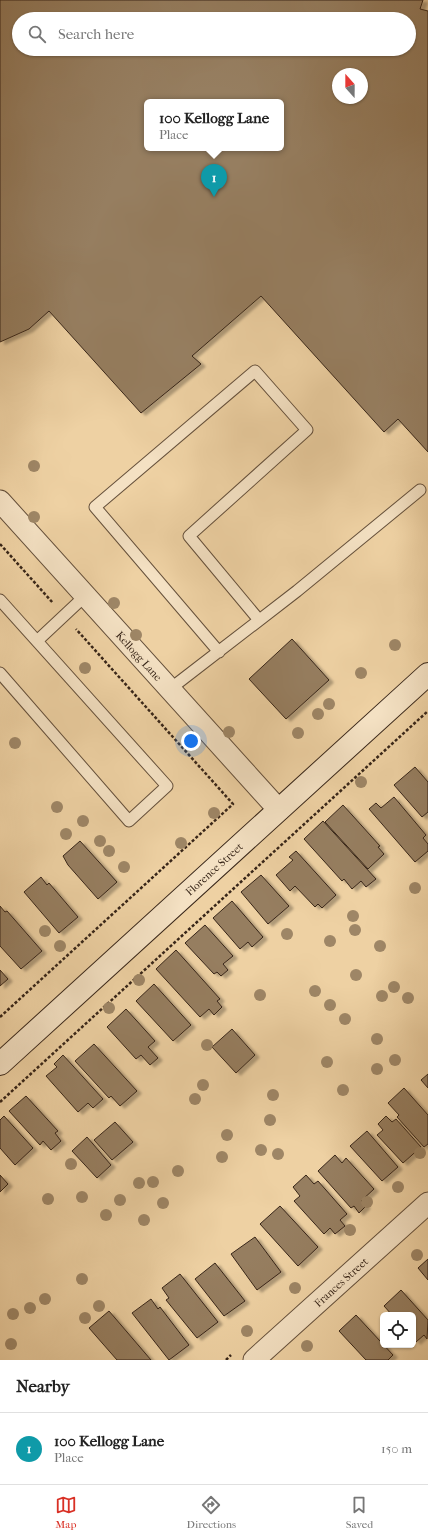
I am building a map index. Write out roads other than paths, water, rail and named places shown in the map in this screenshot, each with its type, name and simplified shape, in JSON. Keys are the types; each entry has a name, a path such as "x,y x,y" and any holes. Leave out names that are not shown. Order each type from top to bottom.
{"main road":[{"name":"Florence Street","path":"0,1064 428,674"}],"street":[{"name":"Kellogg Lane","path":"0,501 279,810"},
{"name":"Frances Street","path":"254,1360 428,1203"}],"lane":[{"path":"219,652 95,507 255,371 307,430 189,536 259,620"},
{"path":"170,690 420,490"},
{"path":"36,641 85,596"},
{"path":"0,600 167,786 130,821 0,673"}],"place":[{"name":"100 Kellogg Lane","path":"214,197"}]}
